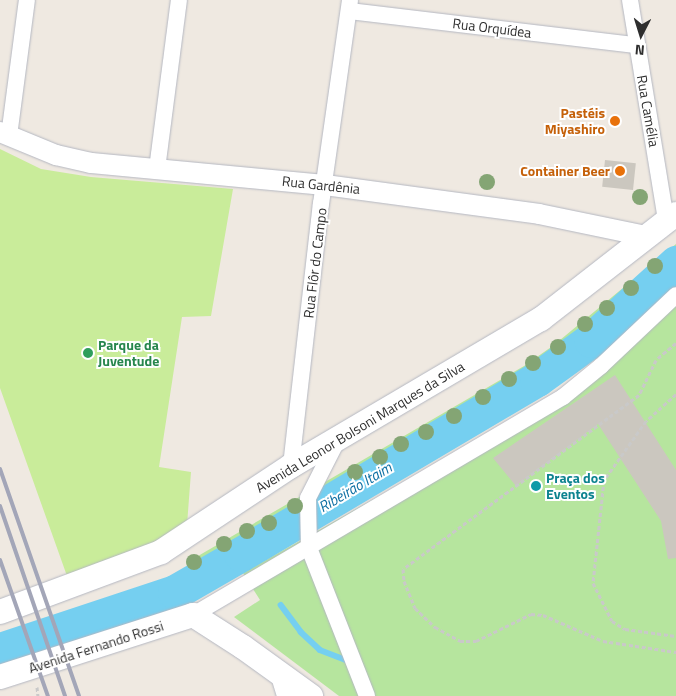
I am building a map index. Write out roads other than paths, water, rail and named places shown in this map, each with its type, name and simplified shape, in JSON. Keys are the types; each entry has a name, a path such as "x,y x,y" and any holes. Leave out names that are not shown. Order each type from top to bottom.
{"main road":[{"name":"Avenida Leonor Bolsoni Marques da Silva","path":"0,612 161,552 291,466 541,318 645,236 671,218"},
{"path":"193,615 312,696"},
{"name":"Avenida Fernando Rossi","path":"0,678 193,615"}],"street":[{"path":"4,134 27,0"},
{"path":"156,169 179,0"},
{"name":"Rua Camélia","path":"630,0 636,45 671,218"},
{"name":"Rua Orquídea","path":"350,6 636,45"},
{"name":"Rua Flôr do Campo","path":"291,466 325,184 350,6"},
{"name":"Rua Gardênia","path":"4,134 56,155 90,163 325,184 539,214 645,236"},
{"path":"193,615 563,396 601,366 676,295"},
{"path":"339,439 308,498 309,548 367,696"},
{"path":"278,673 285,696"}],"water":[{"path":"13,631 21,657 0,663 0,634"}],"waterway":[{"name":"Ribeirão Itaim","path":"0,650 175,592 537,379 591,340 676,263"},
{"path":"281,605 301,632 320,650 346,660"}],"railway":[{"path":"0,469 79,696"},
{"path":"0,506 65,696"},
{"path":"0,560 48,696"}],"place":[{"name":"Pastéis Miyashiro","path":"615,121"},
{"name":"Container Beer","path":"620,171"},
{"name":"Parque da Juventude","path":"88,353"},
{"name":"Praça dos Eventos","path":"536,486"}]}
